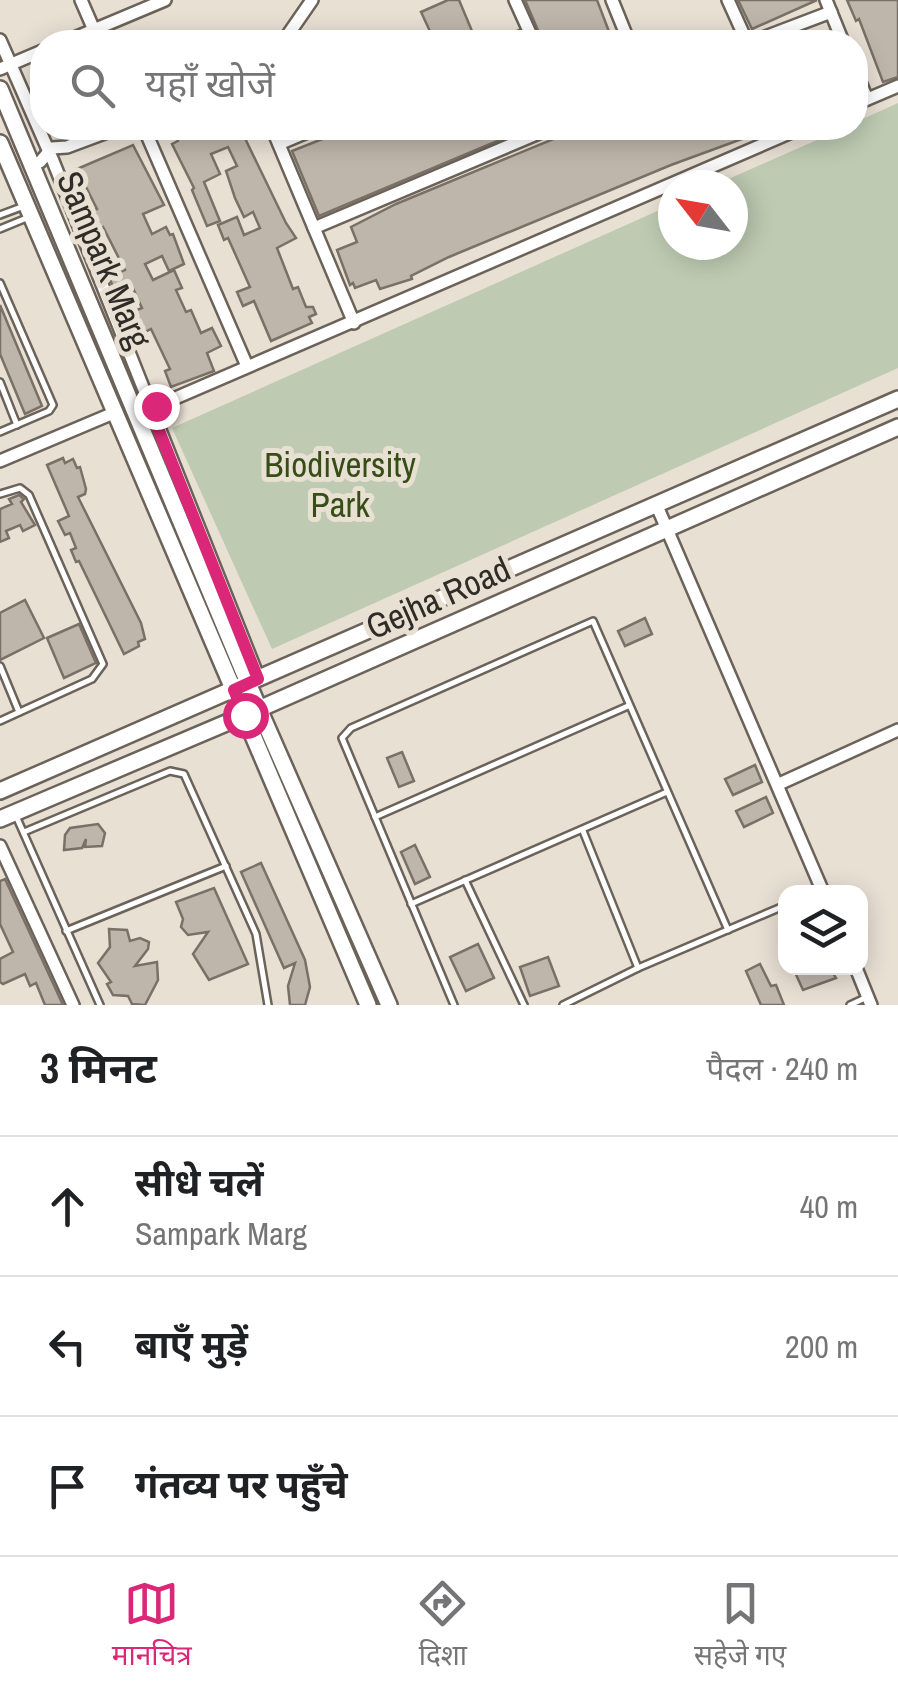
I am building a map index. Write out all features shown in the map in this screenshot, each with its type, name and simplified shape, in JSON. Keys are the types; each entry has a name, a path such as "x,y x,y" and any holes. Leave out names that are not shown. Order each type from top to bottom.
{"street":[{"path":"81,0 94,30 165,0"},
{"path":"291,30 312,0"},
{"path":"516,0 529,30"},
{"path":"612,0 624,30"},
{"path":"728,0 743,30"},
{"path":"775,30 828,6 839,30"},
{"path":"0,40 5,67 30,128"},
{"path":"5,67 30,57"},
{"path":"868,98 898,86"},
{"name":"Sampark Marg","path":"0,89 30,139"},
{"name":"Sampark Marg","path":"31,140 43,160 143,412 247,684 252,712 368,1005"},
{"path":"35,140 43,160 86,140"},
{"path":"149,140 247,366"},
{"path":"277,140 354,323"},
{"path":"279,144 288,140"},
{"path":"314,228 523,140"},
{"path":"143,412 773,140"},
{"name":"Sampark Marg","path":"0,143 116,412 247,684"},
{"name":"Gejha Road","path":"0,791 898,399"},
{"path":"0,461 116,412"},
{"name":"Gejha Road","path":"7,816 898,427"},
{"path":"657,506 778,784 817,885"},
{"name":"Sampark Marg","path":"252,712 390,1005"},
{"path":"778,784 898,730"},
{"path":"0,846 73,1005"},
{"path":"859,975 870,1001"}],"lane":[{"path":"0,215 29,210"},
{"path":"0,229 29,210"},
{"path":"0,283 52,405 49,411 0,432"},
{"path":"0,305 8,302"},
{"path":"1,386 18,425"},
{"path":"0,494 20,488 29,495 103,664 92,679 0,721"},
{"path":"454,1005 343,745 344,732 592,621 728,930"},
{"path":"0,666 19,712"},
{"path":"374,817 628,706"},
{"path":"24,832 178,771 188,779 256,934 268,1005"},
{"path":"411,904 584,832 667,792"},
{"path":"7,816 24,832 100,1005"},
{"path":"584,832 638,968"},
{"path":"66,931 226,866"},
{"path":"464,880 524,1005"},
{"path":"563,1005 638,968 778,908"},
{"path":"850,1005 870,1001"}],"green space":[{"name":"Biodiversity Park","path":"898,103 898,368 272,649 172,428 658,211 658,260 748,260 748,170 817,140 868,140 868,117"}],"building":[{"path":"448,0 459,0 472,30 429,30 421,12"},
{"path":"525,0 597,0 608,30 538,30"},
{"path":"738,0 817,0 752,29"},
{"path":"847,0 898,0 898,77 883,82 868,43 868,30 863,30 859,19 856,21"},
{"path":"246,140 296,238 277,248 293,289 298,287 306,307 313,307 316,314 309,317 312,323 271,341 254,301 243,306 237,292 250,287 218,225 237,217 244,235 260,228 253,212 244,217 235,198 226,171 237,166 228,147 211,154 220,174 204,182 220,221 207,226 172,144"},
{"path":"320,140 500,140 319,216 292,151"},
{"path":"551,140 739,140 658,170 449,257 411,276 412,279 380,289 376,280 355,288 353,283 350,285 337,250 357,242 351,227 396,204"},
{"path":"133,145 164,205 143,214 152,234 166,227 173,234 184,264 169,271 162,256 145,264 153,280 174,270 182,288 176,290 186,312 191,310 201,333 212,328 221,346 207,353 214,371 171,387 165,371 170,369 151,329 137,336 127,314 142,308 131,284 115,292 109,277 125,270 103,227 94,232 86,213 97,209 77,169"},
{"path":"0,305 42,406 25,414 0,354"},
{"path":"63,458 65,463 73,459 80,467 86,489 78,497 141,623 145,639 124,654 79,561 76,562 70,533 65,535 58,521 69,516 47,465"},
{"path":"19,495 35,525 23,531 20,525 6,531 9,538 0,542 0,509 12,504 9,499"},
{"path":"25,600 44,638 0,660 0,613"},
{"path":"645,618 652,634 625,646 618,631"},
{"path":"79,624 96,663 64,678 47,638"},
{"path":"402,752 414,781 399,787 387,758"},
{"path":"755,765 762,782 733,795 725,779"},
{"path":"766,797 773,813 744,827 736,811"},
{"path":"98,824 105,833 102,846 85,847 86,839 82,848 64,850 70,828"},
{"path":"415,845 430,877 415,884 401,852"},
{"path":"261,863 305,960 310,987 305,1005 290,1005 288,986 295,963 284,968 241,872"},
{"path":"5,879 63,1005 45,1005 36,983 30,986 25,974 0,982 0,959 13,952 0,924 0,881"},
{"path":"214,888 248,964 209,980 193,954 208,932 188,935 181,927 183,919 176,902"},
{"path":"109,929 127,930 130,941 140,938 149,942 135,966 157,962 158,980 145,1005 132,1004 128,996 113,995 107,984 111,982 98,963 110,947"},
{"path":"478,944 494,978 466,991 450,957"},
{"path":"548,957 559,986 530,996 520,967"},
{"path":"760,964 771,986 776,985 784,1005 761,1005 746,971"},
{"path":"796,975 836,978 803,990"}],"route":[{"path":"156,406 150,408 258,679 234,690 245,715"}]}
